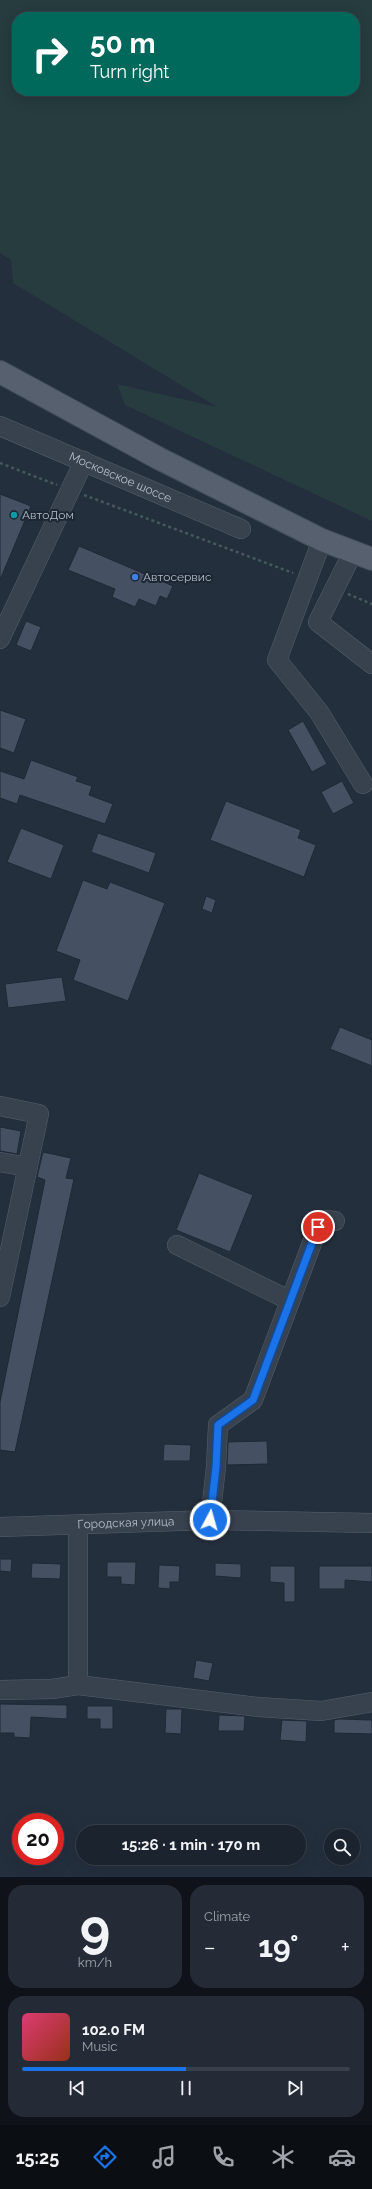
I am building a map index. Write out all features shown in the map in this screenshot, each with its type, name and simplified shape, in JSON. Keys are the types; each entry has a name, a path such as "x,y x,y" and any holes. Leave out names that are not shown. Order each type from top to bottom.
{"main road":[{"path":"0,372 153,456 322,540 363,556"}],"street":[{"name":"Московское шоссе","path":"0,426 241,529"},
{"path":"0,639 84,461"},
{"path":"322,540 277,660 319,712 363,784"},
{"path":"363,556 335,589 318,622 372,664"},
{"path":"0,1106 39,1114 0,1297"},
{"path":"0,1162 28,1166"},
{"path":"210,1520 216,1467 218,1425 253,1400 289,1300 318,1227 325,1220 335,1221"},
{"path":"178,1245 289,1300"},
{"name":"Городская улица","path":"0,1527 210,1520 372,1523"},
{"path":"78,1525 78,1685"},
{"path":"0,1690 52,1689 78,1685 258,1707 321,1711 372,1702"}],"path":[{"path":"0,463 308,578"},
{"path":"335,589 372,604"}],"green space":[{"path":"0,0 372,0 372,521 125,405 117,384 217,407 13,283 11,260 0,253"}],"building":[{"path":"0,494 31,506 0,580"},
{"path":"79,546 173,586 167,599 160,596 156,606 139,599 135,607 112,597 115,589 68,570"},
{"path":"26,621 41,627 31,651 16,645"},
{"path":"0,710 26,719 14,753 0,748"},
{"path":"303,721 327,764 312,772 288,730"},
{"path":"31,760 78,777 76,781 92,786 89,795 113,804 105,824 20,795 17,804 0,798 0,771 24,779"},
{"path":"342,781 354,803 333,814 321,792"},
{"path":"226,801 301,830 298,838 316,845 304,877 210,840"},
{"path":"21,828 64,845 51,879 7,862"},
{"path":"98,833 156,853 149,873 91,852"},
{"path":"83,880 107,889 110,882 165,903 128,1001 73,980 80,960 56,951"},
{"path":"206,896 216,900 212,913 202,909"},
{"path":"62,977 66,1001 8,1008 5,984"},
{"path":"340,1027 372,1040 372,1066 330,1049"},
{"path":"0,1127 21,1131 17,1154 0,1151"},
{"path":"43,1152 71,1158 66,1178 74,1179 15,1452 0,1450 0,1402 45,1180 37,1177"},
{"path":"199,1173 253,1195 230,1252 176,1230"},
{"path":"267,1441 268,1464 227,1465 228,1442"},
{"path":"164,1444 191,1445 190,1461 163,1461"},
{"path":"0,1559 12,1559 11,1572 0,1571"},
{"path":"107,1562 136,1562 135,1585 121,1584 121,1577 107,1577"},
{"path":"32,1563 61,1564 60,1579 31,1578"},
{"path":"215,1563 241,1564 241,1578 215,1576"},
{"path":"159,1565 180,1566 179,1582 170,1582 170,1589 158,1588"},
{"path":"270,1566 295,1566 295,1602 284,1602 284,1583 270,1582"},
{"path":"319,1566 372,1566 372,1582 345,1580 345,1589 319,1589"},
{"path":"196,1660 213,1663 209,1681 193,1678"},
{"path":"0,1704 67,1705 67,1719 31,1717 30,1738 14,1737 14,1733 0,1733"},
{"path":"87,1706 113,1706 113,1729 100,1729 100,1719 87,1719"},
{"path":"166,1709 182,1709 181,1734 165,1733"},
{"path":"219,1715 245,1716 244,1731 218,1731"},
{"path":"282,1720 307,1721 306,1742 280,1740"},
{"path":"334,1720 372,1720 372,1734 334,1733"}],"place":[{"name":"АвтоДом","path":"14,515"},
{"name":"Автосервис","path":"135,577"}],"route":[{"path":"210,1520 216,1467 218,1425 253,1400 289,1300 318,1227"}]}
